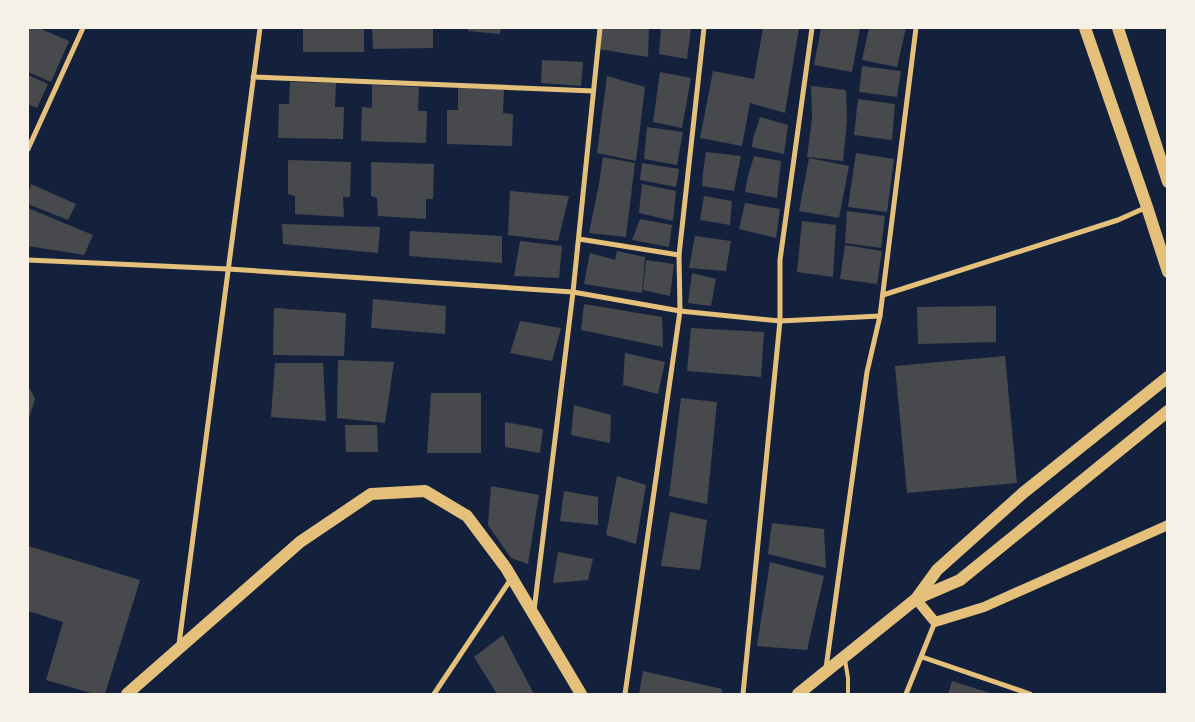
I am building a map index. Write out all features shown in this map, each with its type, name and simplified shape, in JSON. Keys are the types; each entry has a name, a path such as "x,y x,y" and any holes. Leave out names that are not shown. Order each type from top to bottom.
{"main road":[{"path":"1085,28 1168,272"},
{"path":"1118,28 1168,182"},
{"path":"798,694 916,599 937,570 1016,499 1164,380 1168,364"},
{"path":"916,599 960,580 1168,411"},
{"path":"127,694 300,542 371,494 425,491 467,516 506,568 581,694"},
{"path":"916,599 934,622 984,607 1168,525"}],"street":[{"path":"28,149 83,28"},
{"path":"178,650 260,28"},
{"path":"534,616 574,292 600,28"},
{"path":"625,694 680,311 679,255 704,28"},
{"path":"742,694 780,321 780,260 812,28"},
{"path":"826,673 867,372 880,316 916,28"},
{"path":"253,77 593,91"},
{"path":"882,295 1118,220 1147,207"},
{"path":"579,240 679,255"},
{"path":"28,260 228,269 574,292 680,311 780,321 880,316"},
{"path":"434,694 511,578"},
{"path":"906,694 922,657 934,622"},
{"path":"922,657 1030,694"}],"lane":[{"path":"844,658 848,678 848,694"}],"building":[{"path":"28,28 39,28 69,41 51,82 28,72"},
{"path":"303,28 364,28 364,52 303,52"},
{"path":"372,28 433,28 433,48 373,49"},
{"path":"468,28 501,28 500,34 468,31"},
{"path":"600,28 649,28 648,57 598,49"},
{"path":"661,28 691,28 687,59 659,54"},
{"path":"763,28 799,28 785,113 750,103 742,146 700,138 713,71 754,79"},
{"path":"821,28 860,28 852,72 814,65"},
{"path":"869,28 906,28 897,67 862,60"},
{"path":"542,60 583,62 581,86 541,83"},
{"path":"862,66 901,71 897,97 859,92"},
{"path":"660,72 691,78 682,128 653,122"},
{"path":"28,75 48,84 37,108 28,104"},
{"path":"607,76 645,87 636,161 597,153"},
{"path":"290,82 336,83 335,107 344,107 343,139 278,138 279,104 289,104"},
{"path":"372,85 419,87 418,111 427,111 426,143 361,141 362,107 372,108"},
{"path":"811,86 846,90 847,121 843,161 807,157 812,118"},
{"path":"458,88 504,89 503,113 513,114 512,146 447,144 447,110 458,110"},
{"path":"858,99 895,104 892,140 854,135"},
{"path":"760,117 788,125 784,154 752,147"},
{"path":"647,127 683,132 677,165 644,159"},
{"path":"706,152 741,156 734,191 702,186"},
{"path":"856,153 894,159 887,212 848,207"},
{"path":"754,156 781,161 777,198 745,192"},
{"path":"603,157 635,163 626,237 589,233"},
{"path":"809,158 849,166 839,218 799,211"},
{"path":"288,160 351,162 350,197 343,197 344,217 295,214 295,196 288,194"},
{"path":"371,162 434,164 433,199 426,199 426,219 378,216 377,198 371,196"},
{"path":"642,163 679,169 676,187 640,180"},
{"path":"31,184 76,204 68,220 28,204 28,193"},
{"path":"642,184 676,191 673,221 639,213"},
{"path":"510,191 569,196 558,241 508,235"},
{"path":"704,196 732,201 730,225 700,220"},
{"path":"745,203 780,209 776,238 739,229"},
{"path":"28,208 93,235 84,255 28,246"},
{"path":"847,211 885,216 881,248 845,243"},
{"path":"640,219 672,225 669,247 632,240"},
{"path":"802,221 836,225 833,277 797,272"},
{"path":"282,224 380,227 378,253 283,244"},
{"path":"410,231 502,236 502,263 409,256"},
{"path":"695,236 731,241 726,271 689,268"},
{"path":"520,241 562,246 559,278 514,276"},
{"path":"845,245 882,251 877,284 840,279"},
{"path":"617,251 645,257 642,293 584,284 590,253 615,260"},
{"path":"646,260 674,264 670,296 643,290"},
{"path":"692,273 716,279 711,306 688,303"},
{"path":"373,299 446,306 445,334 371,328"},
{"path":"584,304 662,317 663,347 581,330"},
{"path":"996,306 996,342 918,344 917,307"},
{"path":"274,308 346,313 344,356 273,355"},
{"path":"520,321 561,328 552,361 510,353"},
{"path":"691,328 764,332 761,377 687,371"},
{"path":"625,353 665,362 658,394 623,385"},
{"path":"1005,356 1017,483 907,493 895,366"},
{"path":"338,360 394,362 385,423 337,418"},
{"path":"275,363 323,363 326,421 271,417"},
{"path":"28,385 35,399 28,421"},
{"path":"431,393 481,393 481,453 427,453"},
{"path":"681,398 717,402 707,504 669,496"},
{"path":"574,405 611,415 610,443 571,435"},
{"path":"505,422 543,429 540,453 505,447"},
{"path":"345,425 377,425 378,452 346,452"},
{"path":"617,476 646,485 636,544 606,535"},
{"path":"491,486 539,495 528,564 511,558 488,525"},
{"path":"564,491 598,497 598,525 560,521"},
{"path":"670,512 707,520 700,570 661,566"},
{"path":"772,523 824,529 826,568 768,554"},
{"path":"28,546 140,580 105,694 94,694 46,680 63,622 28,611"},
{"path":"558,552 593,559 588,580 553,583"},
{"path":"770,562 824,576 807,650 757,646"},
{"path":"503,635 534,694 497,694 474,657"},
{"path":"643,671 722,689 722,694 639,694"},
{"path":"952,681 993,694 948,694"}]}
